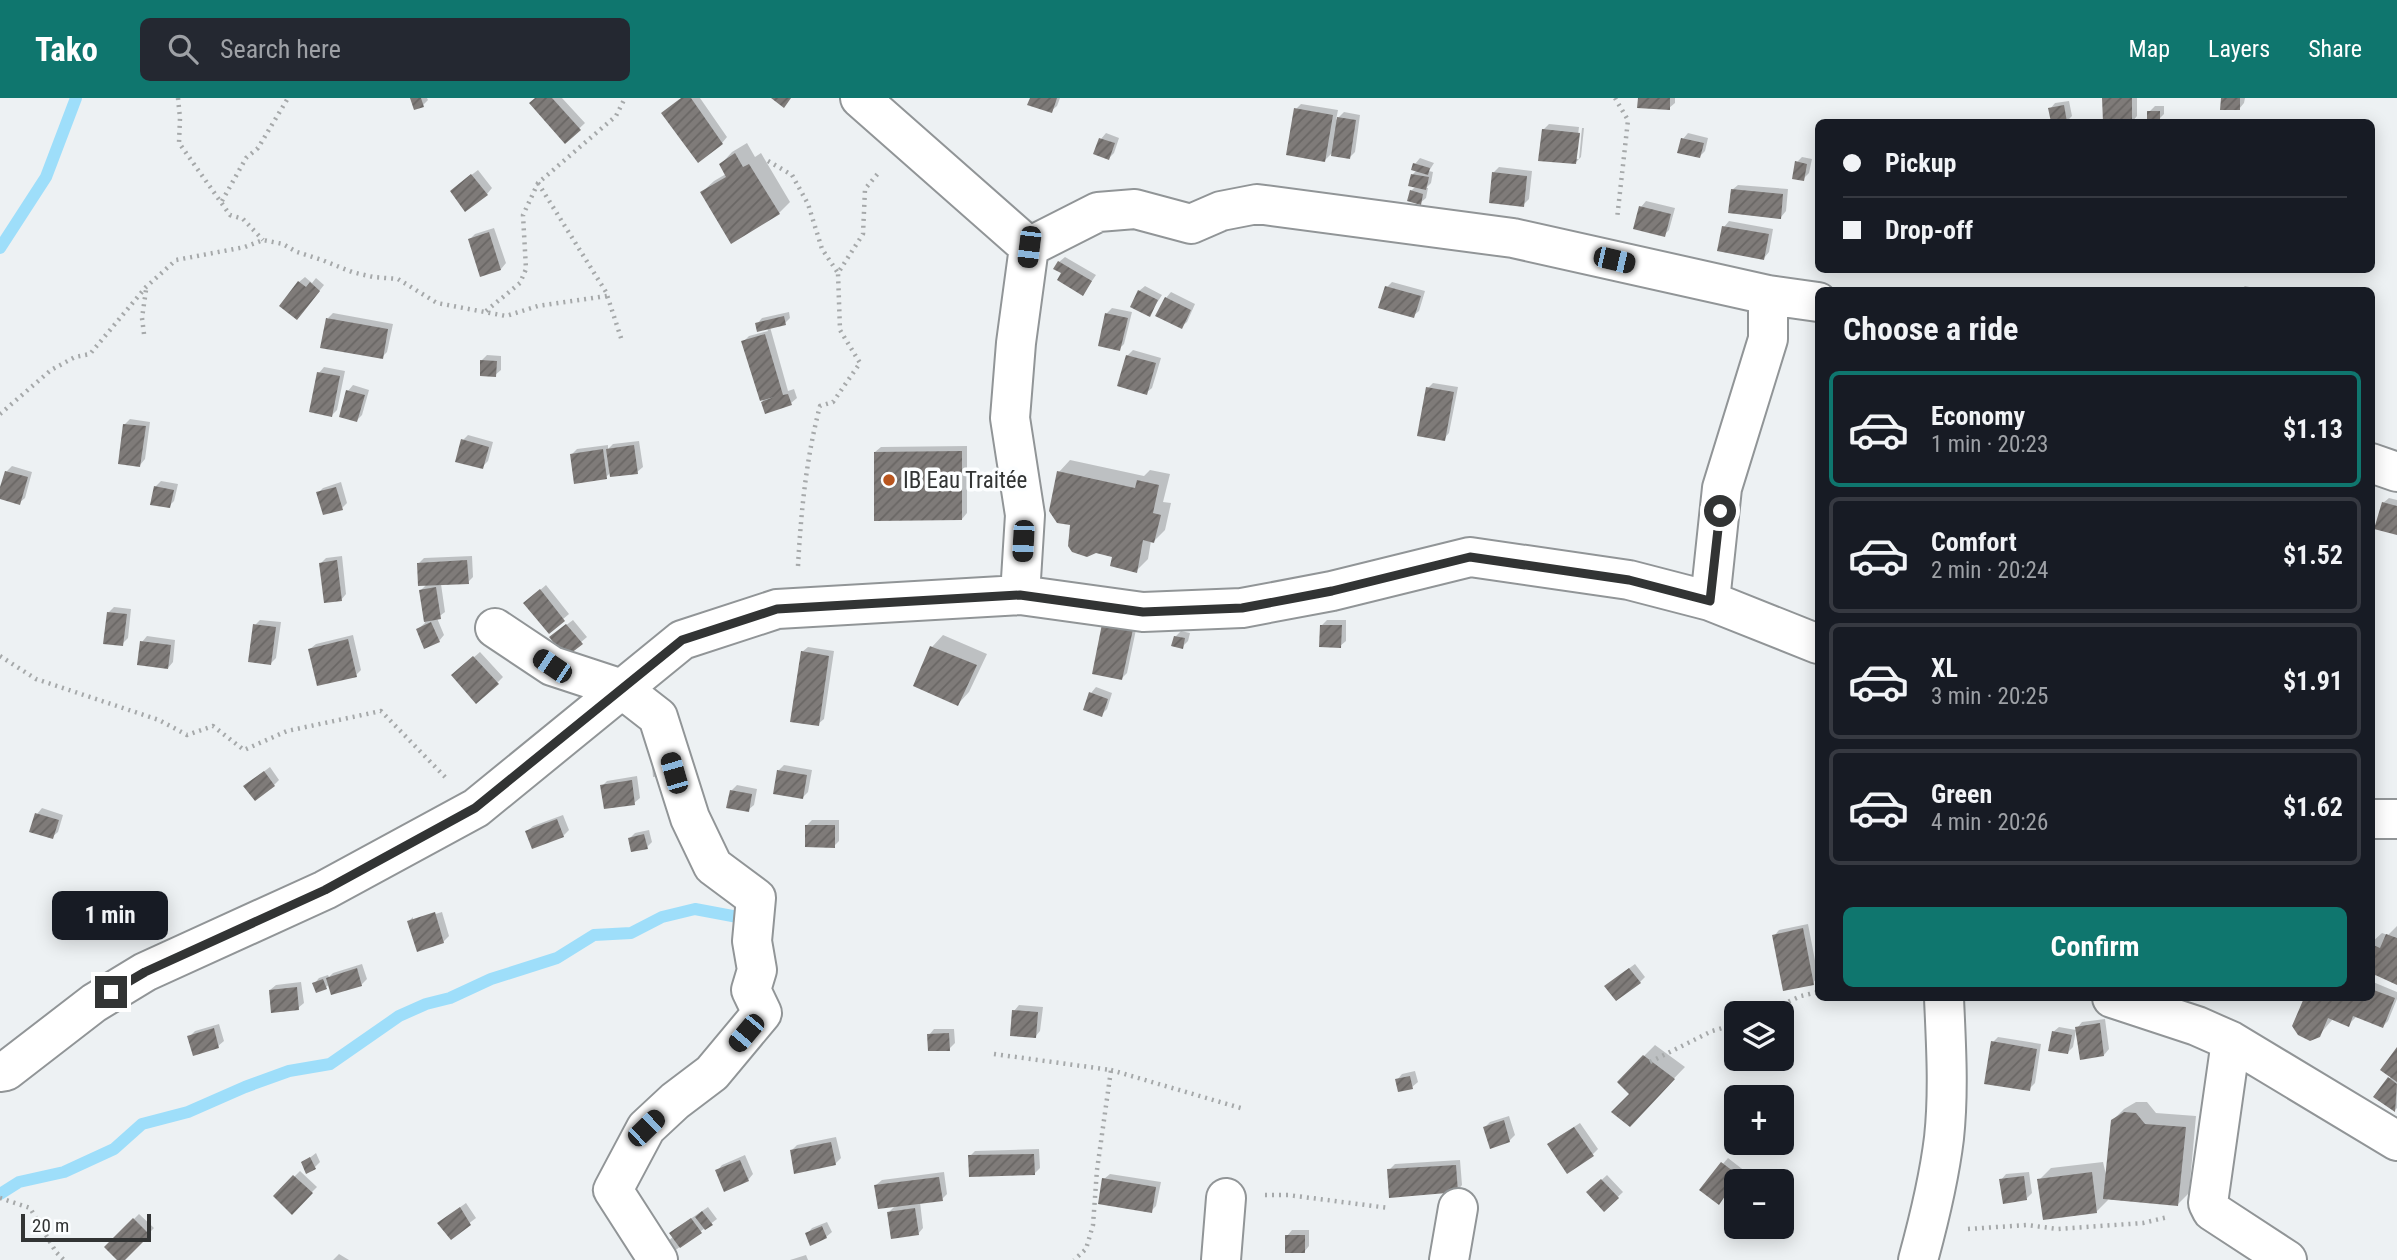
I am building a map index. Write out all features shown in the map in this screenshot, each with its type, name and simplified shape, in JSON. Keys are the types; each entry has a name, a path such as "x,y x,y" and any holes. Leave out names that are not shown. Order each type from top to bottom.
{"street":[{"path":"860,98 1029,247"},
{"path":"1029,247 1098,212 1135,209 1191,224 1221,211 1257,204 1513,238 1768,295 1815,302"},
{"path":"1020,595 1025,515 1010,418 1016,343 1029,247"},
{"path":"1710,601 1722,488 1768,339 1768,295"},
{"path":"2375,464 2397,472"},
{"path":"0,1072 6,1071 94,1003 145,972 325,890 475,808 682,640 777,609 1020,595 1143,612 1242,608 1332,591 1470,557 1629,580 1710,601 1815,643"},
{"path":"495,628 552,666 622,689 658,717 690,818 713,866 755,898 752,941 757,970 751,990 762,1013 712,1073 675,1101 646,1128 614,1190 658,1260"},
{"path":"2375,820 2397,819"},
{"path":"1918,1260 1932,1210 1945,1126 1947,1076 1944,1001"},
{"path":"2121,1001 2197,1026 2231,1041 2397,1141"},
{"path":"2231,1041 2207,1203 2212,1211 2287,1260"},
{"path":"1221,1260 1226,1198"},
{"path":"1449,1260 1458,1208"}],"path":[{"path":"178,98 179,144 230,215 243,219 263,240"},
{"path":"221,201 246,159 258,148 288,98"},
{"path":"485,312 520,283 526,269 523,215 538,183 616,116 625,98"},
{"path":"1615,98 1628,120 1617,224 1634,265"},
{"path":"838,273 863,234 866,189 883,167 913,145"},
{"path":"768,161 792,175 808,204 822,250 838,273 840,330 860,363 833,402 820,406 810,444 802,501 796,608"},
{"path":"538,183 607,296 622,341"},
{"path":"0,414 51,370 75,357 90,354 146,288 176,260 245,247 263,240 283,244 297,252 352,272 398,279 437,303 506,316 538,306 607,296"},
{"path":"144,334 142,318 146,288"},
{"path":"0,656 36,679 159,720 187,735 213,726 244,750 287,731 381,711 475,808"},
{"path":"1790,1001 1815,993"},
{"path":"1650,1062 1702,1035 1724,1028"},
{"path":"994,1054 1111,1070 1244,1109"},
{"path":"1074,1260 1086,1249 1093,1226 1097,1170 1111,1070"},
{"path":"1932,1210 1959,1229 2027,1226 2058,1229 2143,1223 2188,1213 2207,1194"},
{"path":"1226,1198 1287,1195 1389,1208"},
{"path":"0,1198 30,1208 56,1252 64,1260"}],"building":[{"path":"410,98 421,98 424,107 414,110"},
{"path":"535,98 552,98 581,130 565,144 529,103"},
{"path":"681,98 691,98 723,144 698,163 661,113"},
{"path":"771,98 791,98 784,108"},
{"path":"1030,98 1057,98 1052,113 1027,105"},
{"path":"1638,98 1670,98 1670,110 1637,108"},
{"path":"2102,98 2132,98 2132,119 2103,119"},
{"path":"2221,98 2240,98 2240,110 2220,110"},
{"path":"2064,105 2066,119 2050,119 2048,108"},
{"path":"1294,108 1333,115 1325,162 1286,155"},
{"path":"2147,111 2160,111 2160,119 2147,119"},
{"path":"1337,117 1356,120 1350,159 1331,156"},
{"path":"1542,129 1580,133 1576,164 1538,161"},
{"path":"1099,138 1115,143 1109,160 1093,154"},
{"path":"1681,138 1704,143 1700,158 1677,153"},
{"path":"735,153 743,167 749,164 780,214 731,244 700,192 726,177 719,164"},
{"path":"1795,161 1807,164 1804,181 1792,179"},
{"path":"1413,163 1430,168 1428,175 1411,170"},
{"path":"1492,172 1527,176 1524,207 1489,203"},
{"path":"471,174 488,195 465,212 450,191"},
{"path":"1411,174 1429,177 1426,190 1408,186"},
{"path":"1731,189 1783,194 1781,219 1728,213"},
{"path":"1410,190 1423,194 1421,205 1407,201"},
{"path":"1639,206 1671,214 1665,237 1633,229"},
{"path":"1722,226 1769,234 1764,260 1717,251"},
{"path":"489,232 501,270 480,277 468,239"},
{"path":"1058,261 1092,281 1083,296 1057,280 1061,273 1053,269"},
{"path":"298,281 306,287 310,282 320,291 297,320 279,306"},
{"path":"1385,286 1421,296 1414,318 1378,308"},
{"path":"1138,290 1158,300 1150,317 1130,307"},
{"path":"1165,297 1191,310 1182,329 1155,316"},
{"path":"1105,313 1128,318 1120,351 1098,346"},
{"path":"784,316 786,325 757,332 755,323"},
{"path":"326,318 388,329 383,359 320,348"},
{"path":"765,334 783,395 788,394 792,405 765,414 761,402 774,397 760,401 741,341"},
{"path":"1126,355 1156,363 1147,395 1117,386"},
{"path":"480,360 497,361 496,377 480,376"},
{"path":"317,372 340,376 332,417 309,412"},
{"path":"1426,387 1454,392 1445,441 1417,436"},
{"path":"346,390 365,395 357,422 339,417"},
{"path":"123,424 146,426 140,467 118,464"},
{"path":"461,439 489,447 483,469 455,462"},
{"path":"634,445 638,474 610,477 606,449"},
{"path":"603,449 607,479 574,484 570,454"},
{"path":"962,451 962,520 874,521 874,452"},
{"path":"5,471 28,477 20,505 0,499 0,487"},
{"path":"1057,471 1135,488 1137,480 1159,485 1153,513 1161,515 1154,543 1143,540 1137,573 1110,566 1112,557 1096,553 1087,557 1072,552 1068,546 1070,525 1057,523 1049,511"},
{"path":"154,486 174,490 170,508 150,505"},
{"path":"336,487 343,510 323,515 316,492"},
{"path":"2382,502 2397,506 2397,535 2375,529"},
{"path":"337,560 342,601 324,603 319,563"},
{"path":"467,560 469,584 418,586 417,563"},
{"path":"436,587 441,619 424,622 419,590"},
{"path":"540,589 565,621 549,634 523,603"},
{"path":"107,612 127,614 123,646 103,644"},
{"path":"1104,614 1135,620 1122,680 1092,674"},
{"path":"431,622 440,642 424,649 416,629"},
{"path":"253,624 276,627 271,665 248,662"},
{"path":"566,624 583,644 566,657 549,637"},
{"path":"1320,625 1342,625 1341,648 1319,647"},
{"path":"1174,636 1185,638 1183,649 1171,646"},
{"path":"348,639 357,677 317,686 308,649"},
{"path":"140,641 171,645 168,669 137,665"},
{"path":"930,646 977,665 958,706 913,686"},
{"path":"801,651 829,656 819,726 790,722"},
{"path":"473,656 499,684 476,704 451,675"},
{"path":"1089,692 1108,699 1102,717 1083,710"},
{"path":"777,770 807,775 803,799 773,794"},
{"path":"264,771 275,786 255,801 243,786"},
{"path":"632,780 635,805 604,809 600,785"},
{"path":"730,790 752,794 749,812 726,808"},
{"path":"35,813 59,820 53,839 29,832"},
{"path":"557,819 564,837 532,849 525,831"},
{"path":"805,825 835,825 835,848 805,847"},
{"path":"644,834 648,849 631,852 628,838"},
{"path":"435,912 444,943 417,952 407,921"},
{"path":"1803,928 1814,985 1783,991 1772,935"},
{"path":"2386,934 2397,938 2397,985 2375,975 2375,946 2380,948"},
{"path":"357,968 362,986 331,995 326,978"},
{"path":"1629,968 1641,983 1616,1001 1604,986"},
{"path":"323,979 327,989 316,993 312,983"},
{"path":"297,987 299,1010 271,1013 269,990"},
{"path":"2375,990 2395,998 2383,1028 2353,1016 2349,1027 2328,1018 2320,1037 2310,1041 2298,1035 2292,1026 2303,1001 2375,1001"},
{"path":"1012,1010 1038,1012 1036,1038 1010,1036"},
{"path":"2100,1023 2104,1056 2080,1060 2075,1027"},
{"path":"214,1028 219,1048 193,1056 187,1036"},
{"path":"2052,1031 2072,1035 2068,1054 2048,1051"},
{"path":"949,1033 950,1051 928,1051 927,1034"},
{"path":"1991,1041 2037,1049 2030,1091 1984,1084"},
{"path":"2397,1047 2397,1082 2380,1070"},
{"path":"1643,1055 1675,1079 1630,1127 1611,1112 1629,1094 1617,1082"},
{"path":"1410,1076 1413,1089 1398,1092 1395,1079"},
{"path":"2388,1077 2397,1084 2395,1112 2373,1097"},
{"path":"2124,1112 2136,1113 2145,1124 2186,1127 2178,1206 2103,1199 2111,1120"},
{"path":"1504,1120 1510,1142 1490,1149 1483,1127"},
{"path":"1574,1127 1594,1156 1567,1174 1547,1144"},
{"path":"831,1142 836,1165 794,1174 790,1150"},
{"path":"1034,1154 1035,1175 969,1177 968,1155"},
{"path":"310,1157 316,1169 306,1174 301,1162"},
{"path":"740,1160 749,1181 724,1192 715,1170"},
{"path":"1721,1162 1730,1169 1724,1169 1724,1198 1719,1205 1699,1190"},
{"path":"1456,1165 1458,1192 1389,1198 1387,1169"},
{"path":"2092,1172 2097,1213 2043,1220 2037,1179"},
{"path":"293,1175 313,1193 292,1215 273,1196"},
{"path":"2024,1176 2027,1200 2003,1204 1999,1179"},
{"path":"939,1177 943,1201 878,1209 874,1185"},
{"path":"1102,1178 1156,1187 1152,1213 1098,1204"},
{"path":"1601,1179 1619,1198 1604,1212 1586,1192"},
{"path":"460,1207 471,1225 451,1240 437,1223"},
{"path":"915,1208 919,1235 891,1239 887,1212"},
{"path":"702,1211 713,1225 705,1230 695,1217"},
{"path":"133,1218 150,1235 125,1260 117,1260 104,1247"},
{"path":"691,1218 702,1233 680,1248 669,1233"},
{"path":"822,1226 827,1238 810,1246 805,1233"},
{"path":"1285,1235 1305,1235 1305,1253 1285,1253"}],"waterway":[{"path":"0,248 46,177 76,98"},
{"path":"0,1194 19,1182 64,1172 114,1149 142,1124 188,1112 289,1071 330,1064 399,1016 426,1004 450,998 491,979 557,958 594,935 631,933 662,917 695,909 743,918"}],"place":[{"name":"IB Eau Traitée","path":"889,480"}],"route":[{"path":"111,992 145,972 325,890 475,808 682,640 777,609 1020,595 1143,612 1242,608 1332,591 1470,557 1629,580 1710,601 1720,511"}]}
